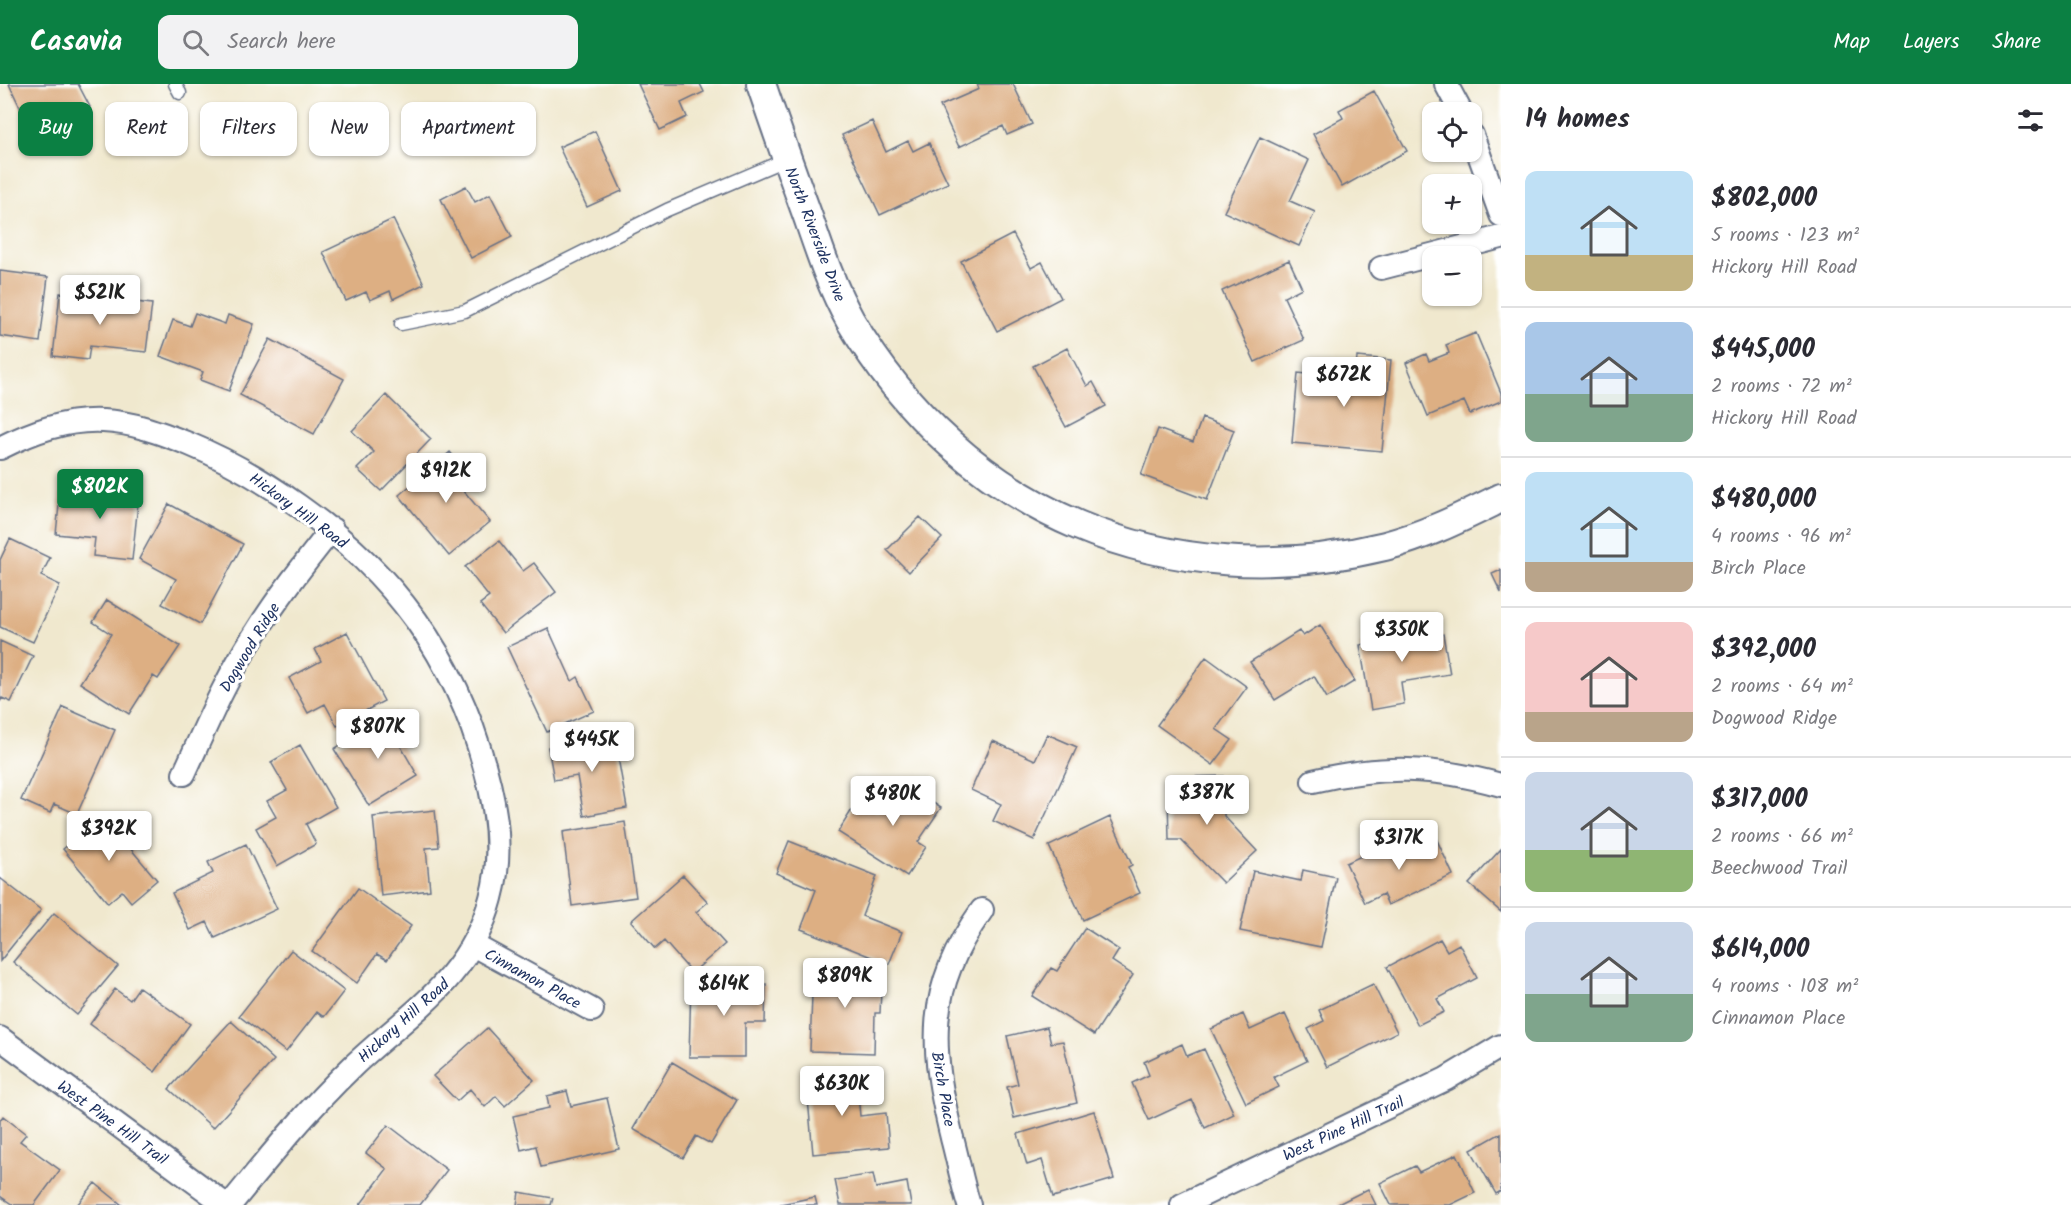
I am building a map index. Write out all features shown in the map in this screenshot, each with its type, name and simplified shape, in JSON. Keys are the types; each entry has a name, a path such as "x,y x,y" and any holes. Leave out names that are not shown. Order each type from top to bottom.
{"street":[{"name":"North Riverside Drive","path":"762,84 824,263 849,318 881,368 915,410 942,438 989,476 1027,500 1094,532 1132,545 1190,558 1270,563 1310,560 1388,545 1444,525 1501,498"},
{"path":"1446,84 1456,102"},
{"path":"1482,162 1501,215"},
{"path":"1381,268 1501,237"},
{"name":"Hickory Hill Road","path":"0,448 39,430 58,425 99,421 118,422 156,431 214,454 269,484 332,529 374,569 412,614 435,647 462,699 476,736 492,793 498,833 498,855 491,898 473,945 443,986 352,1067 283,1139 228,1205"},
{"name":"Dogwood Ridge","path":"184,774 215,705 254,636 283,592 332,529"},
{"path":"1313,781 1352,772 1394,768 1437,771 1501,785"},
{"name":"Birch Place","path":"969,1205 944,1107 935,1047 938,1011 946,976 969,928 982,910"},
{"name":"Cinnamon Place","path":"473,945 592,1010"},
{"name":"West Pine Hill Trail","path":"0,1038 228,1205"},
{"name":"West Pine Hill Trail","path":"1182,1205 1446,1079 1501,1046"}],"lane":[{"path":"401,324 465,311 667,210 787,159"}],"building":[{"path":"9,84 78,84 87,102 18,102"},
{"path":"638,84 700,84 704,92 681,103 687,117 660,130"},
{"path":"977,84 1013,84 1032,124 1007,135 1003,126 959,147 940,106 979,89"},
{"path":"1374,91 1407,151 1342,187 1313,134 1343,118 1339,110"},
{"path":"872,121 886,152 908,141 913,151 929,143 948,183 880,215 842,135"},
{"path":"595,131 622,191 587,207 559,147"},
{"path":"1260,137 1309,160 1290,201 1315,212 1299,246 1224,212"},
{"path":"466,186 475,202 490,194 512,237 471,258 441,199"},
{"path":"393,219 424,284 393,299 390,291 370,300 366,292 346,301 323,252"},
{"path":"1013,234 1031,268 1042,262 1061,298 997,331 961,261"},
{"path":"1289,260 1302,288 1284,297 1304,340 1255,362 1222,291"},
{"path":"0,271 48,277 40,342 0,336"},
{"path":"60,293 152,304 146,352 90,346 88,360 53,356"},
{"path":"195,313 225,324 228,315 254,324 229,391 200,380 203,372 160,356 173,320 190,326"},
{"path":"1476,333 1501,393 1501,401 1470,414 1464,401 1428,416 1406,363 1426,354 1429,361 1449,353 1446,345"},
{"path":"270,339 344,379 314,434 240,395"},
{"path":"1067,348 1087,386 1093,382 1106,406 1066,427 1033,366"},
{"path":"1357,357 1391,360 1382,451 1292,443 1298,373 1355,379"},
{"path":"386,395 431,439 381,491 357,469 374,452 352,431"},
{"path":"1202,418 1234,430 1207,500 1141,475 1158,429 1193,442"},
{"path":"450,452 474,481 463,490 490,522 449,556 399,495"},
{"path":"61,486 139,494 132,560 93,556 95,538 56,534"},
{"path":"169,504 243,544 200,624 162,604 176,579 139,559"},
{"path":"920,517 942,538 909,572 887,550"},
{"path":"10,539 50,558 41,576 60,585 33,642 0,627 0,560"},
{"path":"499,541 523,571 534,563 556,592 503,633 480,604 489,597 465,567"},
{"path":"1501,570 1501,593 1492,574"},
{"path":"107,600 180,646 158,679 153,676 129,714 80,683 111,634 93,622"},
{"path":"1422,622 1424,637 1443,634 1450,674 1401,682 1404,704 1371,710 1360,645 1388,639 1386,628"},
{"path":"1320,625 1355,681 1327,698 1314,676 1275,700 1250,662 1299,631 1303,636"},
{"path":"548,628 572,681 578,677 594,711 547,732 507,647"},
{"path":"347,632 384,701 337,726 325,704 308,713 289,678 321,661 315,649"},
{"path":"0,641 33,656 11,702 2,698 0,702"},
{"path":"1206,657 1247,687 1216,729 1232,740 1213,765 1157,725"},
{"path":"63,707 115,730 77,814 54,804 50,813 21,800"},
{"path":"395,712 407,734 397,740 418,776 369,806 334,749"},
{"path":"1047,734 1077,747 1034,840 993,821 1001,804 971,790 993,741 1035,760"},
{"path":"614,735 627,808 584,816 577,776 554,780 548,747"},
{"path":"300,745 336,807 306,824 316,844 277,866 256,828 276,817 267,801 287,790 271,762"},
{"path":"1224,776 1224,816 1257,851 1223,883 1181,840 1169,840 1168,795 1180,796 1180,777"},
{"path":"898,780 941,808 918,842 926,847 907,876 838,832 858,800 877,812"},
{"path":"435,810 439,847 426,848 430,890 381,896 373,817"},
{"path":"103,816 157,880 131,902 122,891 108,903 63,849"},
{"path":"1110,817 1132,865 1128,867 1140,893 1083,920 1049,846"},
{"path":"625,822 636,897 572,906 563,832"},
{"path":"1436,838 1453,875 1388,905 1383,894 1365,903 1346,863 1396,840 1403,855"},
{"path":"789,841 877,876 862,916 902,932 889,964 801,929 816,890 776,873"},
{"path":"246,844 277,909 215,938 207,922 190,930 172,893 213,873 208,862"},
{"path":"1501,849 1501,912 1469,884"},
{"path":"1303,870 1336,877 1321,947 1240,931 1253,871 1301,881"},
{"path":"683,875 708,902 696,912 725,944 692,973 664,941 655,949 631,921"},
{"path":"0,878 41,910 0,961"},
{"path":"358,888 411,926 387,960 377,954 357,983 312,951"},
{"path":"54,913 118,966 77,1015 13,962"},
{"path":"1085,928 1119,950 1112,961 1133,975 1094,1035 1032,996 1051,968 1057,971"},
{"path":"1440,939 1447,951 1459,944 1477,978 1437,999 1444,1012 1418,1025 1387,967"},
{"path":"291,950 344,991 324,1017 317,1012 286,1052 239,1016"},
{"path":"813,967 882,969 880,1013 875,1013 874,1053 810,1051"},
{"path":"691,982 766,984 765,1023 745,1023 745,1057 689,1057"},
{"path":"1373,984 1397,1032 1327,1067 1308,1029 1324,1021 1319,1010"},
{"path":"139,987 190,1024 155,1072 90,1024 115,989 130,1000"},
{"path":"1243,1014 1250,1030 1285,1014 1307,1061 1274,1077 1279,1087 1246,1103 1211,1029"},
{"path":"231,1021 274,1060 213,1128 169,1089"},
{"path":"1047,1027 1051,1043 1063,1041 1077,1103 1014,1118 1007,1087 1018,1084 1007,1036"},
{"path":"487,1028 534,1080 505,1106 496,1096 485,1107 470,1089 457,1101 433,1076"},
{"path":"1182,1044 1187,1056 1204,1049 1234,1114 1205,1128 1192,1100 1149,1120 1132,1083 1149,1075 1144,1062"},
{"path":"672,1062 737,1100 711,1144 696,1136 683,1158 633,1129"},
{"path":"856,1073 860,1116 886,1113 889,1147 813,1154 806,1077"},
{"path":"567,1091 571,1106 607,1098 619,1149 541,1167 536,1146 521,1150 513,1116 549,1108 547,1096"},
{"path":"1094,1111 1114,1179 1053,1197 1042,1160 1027,1165 1018,1134"},
{"path":"3,1116 26,1134 20,1141 60,1170 34,1205 13,1205 0,1196 0,1120"},
{"path":"388,1125 447,1170 420,1205 360,1205 387,1169 366,1153"},
{"path":"1501,1133 1501,1191 1496,1194 1471,1150"},
{"path":"1457,1154 1475,1193 1450,1205 1391,1205 1380,1183 1415,1166 1419,1172"},
{"path":"873,1174 876,1188 907,1182 911,1205 840,1205 835,1180"},
{"path":"95,1183 122,1205 77,1205"},
{"path":"1368,1189 1376,1205 1336,1205"},
{"path":"519,1192 553,1198 551,1205 517,1205"},
{"path":"815,1197 817,1205 781,1204"}]}
